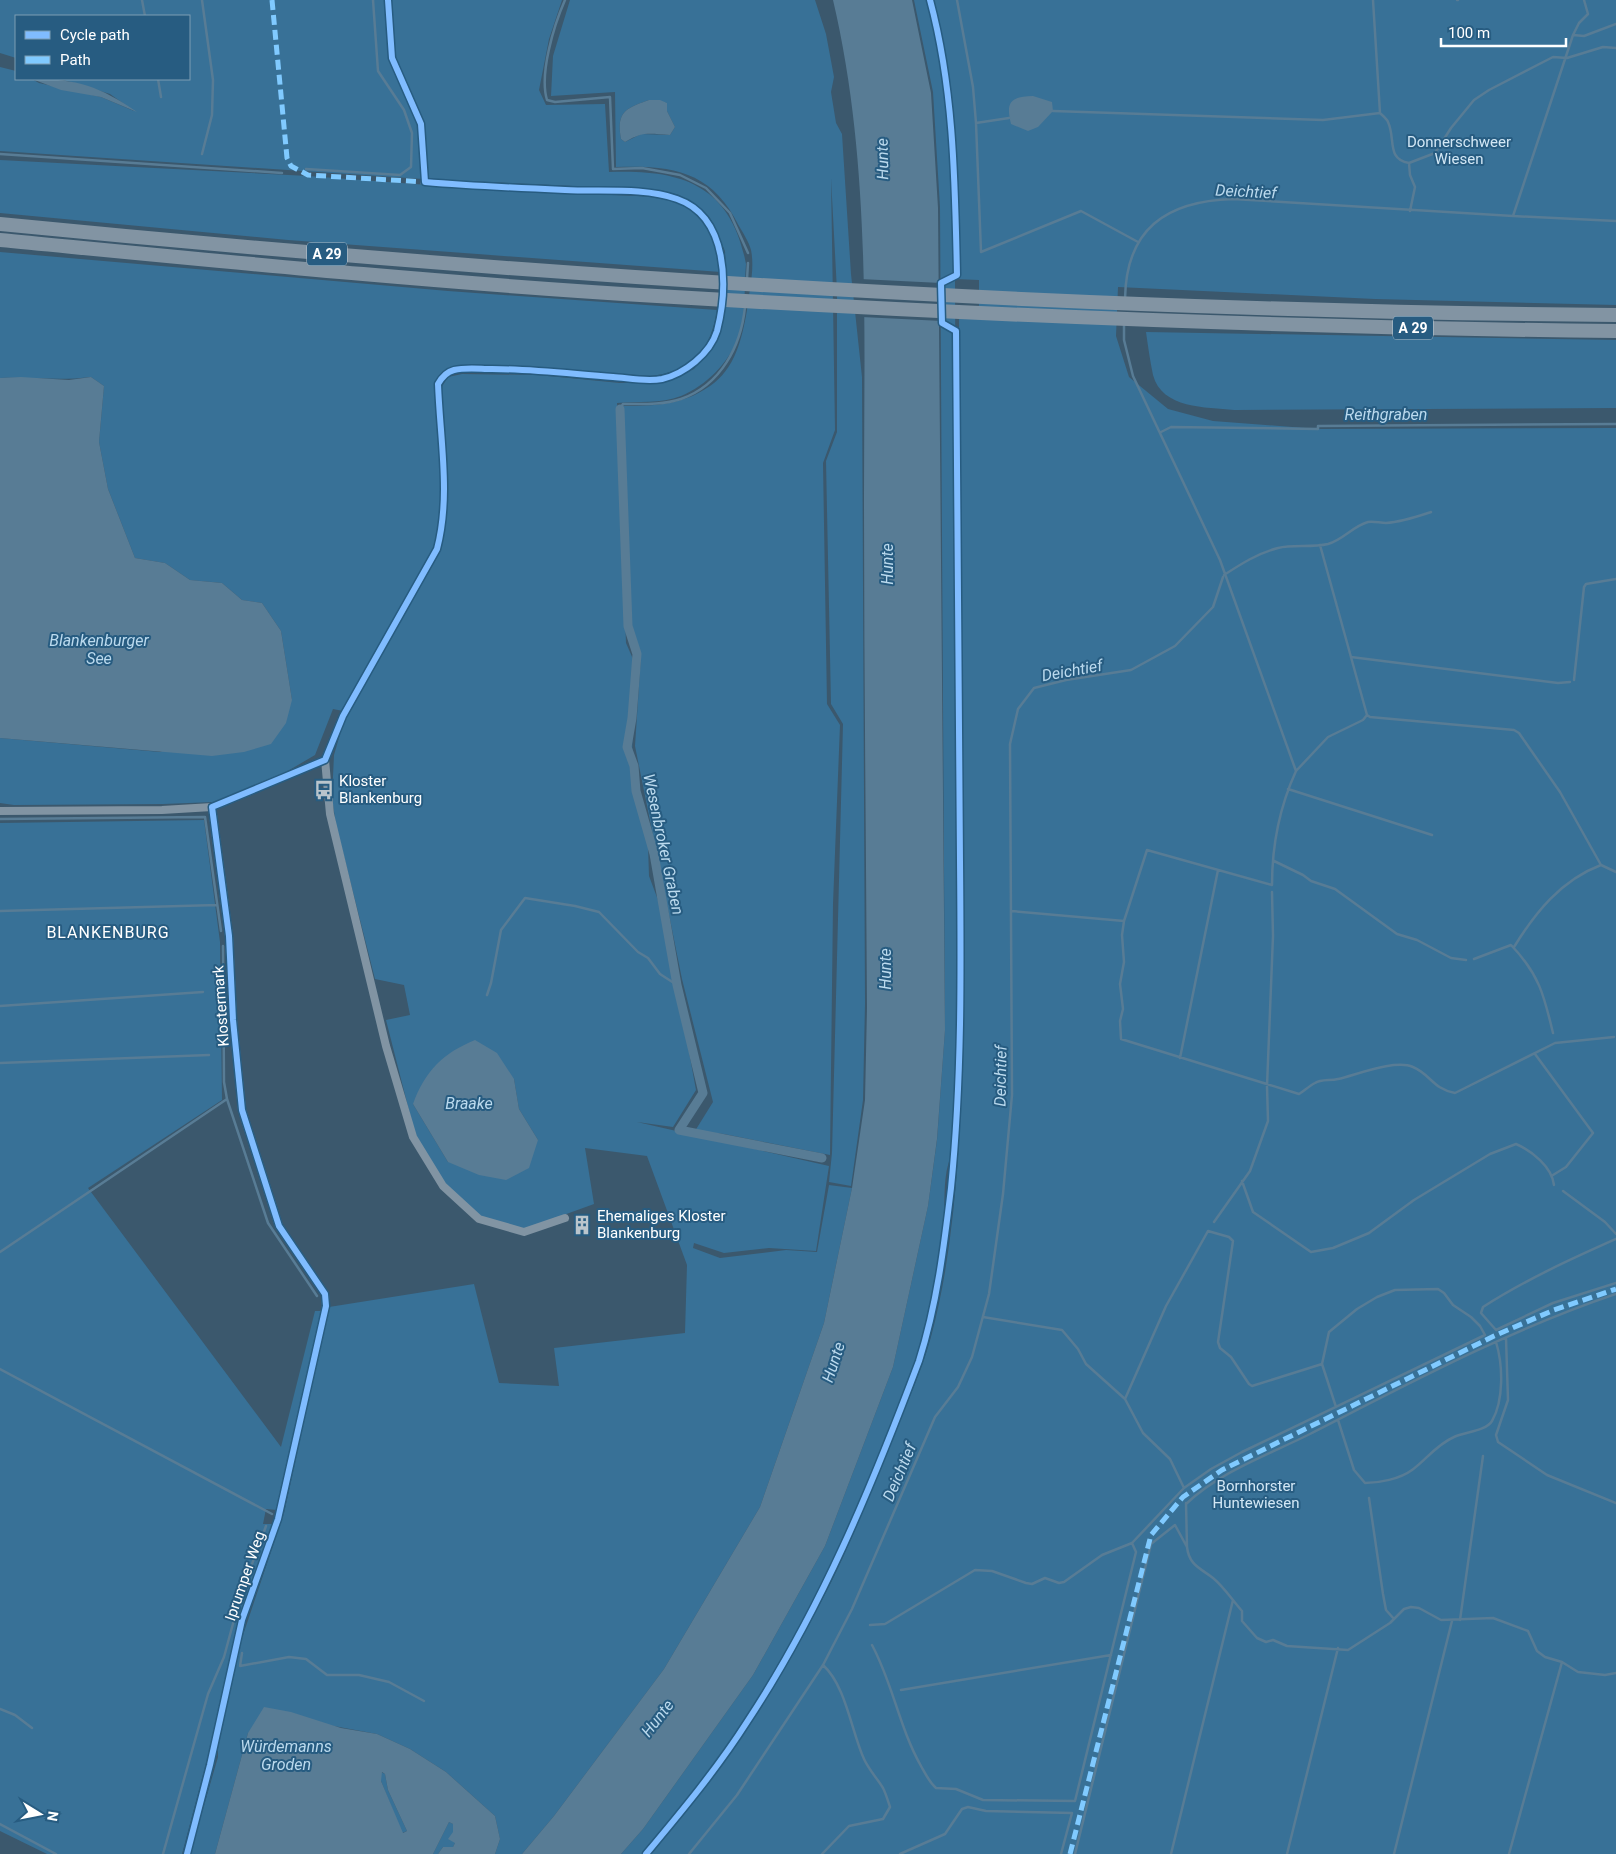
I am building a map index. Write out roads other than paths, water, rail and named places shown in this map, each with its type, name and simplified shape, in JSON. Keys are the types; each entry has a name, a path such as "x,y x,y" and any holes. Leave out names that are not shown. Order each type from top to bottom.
{"highway":[{"name":"A 29","path":"0,224 232,247 655,280 1212,307 1616,315"},
{"name":"A 29","path":"0,240 238,263 654,296 1211,323 1616,331"}],"street":[{"path":"343,716 325,760 330,814 386,1046 413,1137 443,1186 479,1219 524,1232 565,1218"},
{"path":"0,811 152,810 212,807 325,760"},
{"name":"Klostermark","path":"212,807 229,936 233,1020 242,1110 279,1226 325,1294 326,1306"},
{"name":"Iprumper Weg","path":"187,1854 210,1764 242,1620 278,1519 326,1306"}],"water":[{"name":"Hunte","path":"833,0 912,0 931,93 938,208 945,1030 937,1139 928,1206 893,1367 825,1546 753,1675 643,1829 621,1854 522,1854 554,1816 664,1669 760,1507 824,1323 852,1188 865,1100 867,1008 863,246 854,122"},
{"path":"35,80 62,80 88,86 111,96 137,112 101,97 61,90"},
{"path":"1033,96 1052,102 1053,111 1038,127 1028,131 1011,124 1009,110 1012,101 1020,97"},
{"path":"649,100 660,100 667,103 667,111 675,127 670,135 642,135 625,142 621,139 620,130 620,123 624,112"},
{"name":"Blankenburger See","path":"21,377 69,380 91,377 104,386 99,442 108,489 135,558 165,563 190,580 222,583 242,600 262,603 281,631 292,700 286,723 271,744 244,752 212,756 0,738 0,378"},
{"name":"Braake","path":"475,1040 497,1053 514,1079 519,1109 538,1140 529,1168 506,1180 479,1175 448,1162 413,1104 423,1082 436,1064 453,1051"},
{"name":"Würdemanns Groden","path":"264,1707 291,1712 341,1728 377,1734 410,1749 446,1772 495,1816 500,1839 495,1854 438,1854 443,1847 453,1847 455,1843 448,1839 453,1832 453,1824 449,1822 433,1854 215,1854 248,1733","holes":["382,1772 385,1774 388,1790 407,1831 403,1833 381,1781"]}],"waterway":[{"path":"142,0 145,15"},
{"path":"202,0 213,80 212,115 202,154"},
{"path":"306,169 400,175 411,167 412,133 404,110 378,71 373,0"},
{"path":"565,0 552,36 546,64 545,89 547,100 555,102 610,97 613,169 642,168 680,175 706,188 730,213 748,253"},
{"path":"957,0 973,87 976,123"},
{"path":"1373,0 1380,113 1388,122 1394,153 1402,161 1409,163 1410,175 1415,187 1410,211"},
{"name":"Deichtief","path":"1125,299 1127,275 1133,254 1142,237 1154,224 1170,213 1209,201 1233,199 1513,216 1573,35 1579,23 1588,14 1584,0"},
{"path":"1573,35 1584,36 1616,24"},
{"path":"1409,163 1435,153 1451,128 1474,100 1489,90 1553,57 1567,58 1603,47 1616,48"},
{"path":"158,80 161,97"},
{"path":"1053,111 1323,120 1380,113"},
{"path":"1009,118 976,123 981,252 1081,211 1138,242"},
{"path":"0,154 282,173"},
{"path":"1513,216 1616,221"},
{"path":"747,279 748,263"},
{"path":"620,409 623,404 660,403 681,399 695,393 707,384 718,374 734,350 743,322 745,307"},
{"path":"1011,911 1124,921 1147,850 1272,885 1274,856 1281,812 1296,771 1220,560 1133,376 1124,340 1124,325"},
{"name":"Wesenbroker Graben","path":"620,409 628,626 637,654 632,718 627,747 634,766 636,791 654,854 677,985 703,1093 679,1130 822,1158"},
{"name":"Reithgraben","path":"1161,432 1171,427 1318,429 1318,426 1616,424"},
{"path":"1224,575 1250,559 1271,550 1284,547 1328,544 1368,522 1398,522 1431,512"},
{"path":"1320,545 1367,715 1370,717 1514,730 1519,733 1560,792 1601,865 1616,872"},
{"name":"Deichtief","path":"689,1854 737,1795 823,1665 852,1609 935,1417 958,1387 972,1357 989,1294 1003,1194 1012,1095 1010,744 1018,709 1034,688 1066,680 1131,670 1175,646 1213,607 1223,577"},
{"path":"1574,680 1584,587 1586,584 1616,579"},
{"path":"1351,657 1558,683 1570,682"},
{"path":"1296,771 1328,737 1363,720 1367,715"},
{"path":"1288,789 1432,835"},
{"path":"0,819 205,817 221,931"},
{"path":"1274,861 1311,881 1335,889 1397,934 1417,940 1451,958 1466,960"},
{"path":"1514,947 1550,899 1573,879 1601,865"},
{"path":"1180,1058 1218,870"},
{"path":"1214,1222 1250,1171 1268,1121 1267,1086 1273,936 1272,892"},
{"path":"487,995 501,930 525,898 599,912 638,952 648,958 660,974 677,985"},
{"path":"0,911 217,905"},
{"path":"1124,921 1122,935 1124,962 1120,984 1123,1009 1120,1021 1121,1039 1299,1094 1320,1081 1338,1079 1375,1068 1396,1065 1413,1067 1424,1073 1437,1085 1455,1093 1555,1043 1614,1037"},
{"path":"1474,959 1511,945 1528,966 1539,986 1547,1007 1553,1033"},
{"path":"223,946 224,1082 227,1099 268,1223 317,1296"},
{"path":"0,1006 203,992"},
{"path":"1535,1054 1593,1133 1566,1167 1553,1175"},
{"path":"0,1063 209,1055"},
{"path":"0,1252 227,1099"},
{"path":"1242,1181 1253,1212 1311,1252 1333,1248 1369,1233 1414,1200 1490,1154 1516,1144 1540,1160 1549,1172 1554,1185"},
{"path":"1563,1191 1605,1222 1616,1234"},
{"path":"1184,1488 1170,1459 1143,1433 1125,1399 1166,1306 1208,1231 1229,1237 1233,1241 1218,1342 1220,1348 1231,1357 1249,1384 1252,1386 1322,1364"},
{"path":"1616,1239 1565,1262 1515,1288 1483,1307 1481,1313 1496,1330 1553,1303 1616,1283"},
{"path":"872,1645 913,1751 927,1777 936,1788 956,1789 983,1800 1075,1801 1136,1552 1132,1543 1184,1488 1211,1469 1242,1452 1485,1335 1480,1326 1471,1317 1453,1305 1444,1293 1438,1289 1395,1290 1377,1297 1357,1309 1329,1332 1322,1364 1336,1407"},
{"path":"1186,1504 1214,1482 1230,1473 1460,1358 1537,1324 1616,1294"},
{"path":"983,1317 1062,1330 1078,1349 1086,1364 1125,1399"},
{"path":"1506,1338 1508,1400 1496,1435 1498,1442 1547,1475 1616,1503"},
{"path":"1338,1420 1354,1470 1365,1483 1389,1480 1402,1476 1448,1440 1485,1427 1492,1421 1499,1403 1501,1382 1500,1361 1496,1342"},
{"path":"0,1369 272,1514"},
{"path":"1460,1620 1483,1456"},
{"path":"1369,1498 1386,1610 1394,1619"},
{"path":"1075,1854 1151,1544 1175,1525 1187,1547 1186,1503"},
{"path":"163,1854 208,1694 224,1657 241,1594 266,1526"},
{"path":"870,1625 885,1624 975,1570 992,1571 1032,1584 1045,1578 1059,1583 1064,1582 1102,1555 1132,1543"},
{"path":"1187,1547 1193,1562 1213,1578 1242,1611 1242,1621 1257,1638 1266,1642 1273,1640 1287,1646 1348,1650 1390,1623 1404,1609 1411,1607 1419,1608 1441,1620 1493,1618 1528,1631 1537,1651 1545,1657 1562,1662 1578,1672 1605,1675 1616,1673"},
{"path":"1171,1854 1233,1600"},
{"path":"1394,1854 1452,1621"},
{"path":"1287,1854 1338,1648"},
{"path":"242,1653 240,1666 289,1657 306,1659 327,1675 359,1675 389,1682 424,1701"},
{"path":"901,1690 1111,1655"},
{"path":"1509,1854 1562,1662"},
{"path":"822,1854 849,1826 883,1819 890,1807 883,1788 864,1759 843,1696 831,1674 823,1665"},
{"path":"0,1709 15,1715 32,1728"},
{"path":"900,1854 945,1834 962,1809 968,1807 986,1811 1072,1813 1061,1854"},
{"path":"0,1824 56,1854"}],"place":[{"name":"Kloster Blankenburg","path":"324,790"},
{"name":"Ehemaliges Kloster Blankenburg","path":"582,1225"}],"district":[{"name":"BLANKENBURG","path":"108,932"}],"park label":[{"name":"Donnerschweer Wiesen","path":"1459,150"},
{"name":"Bornhorster Huntewiesen","path":"1256,1494"}]}
